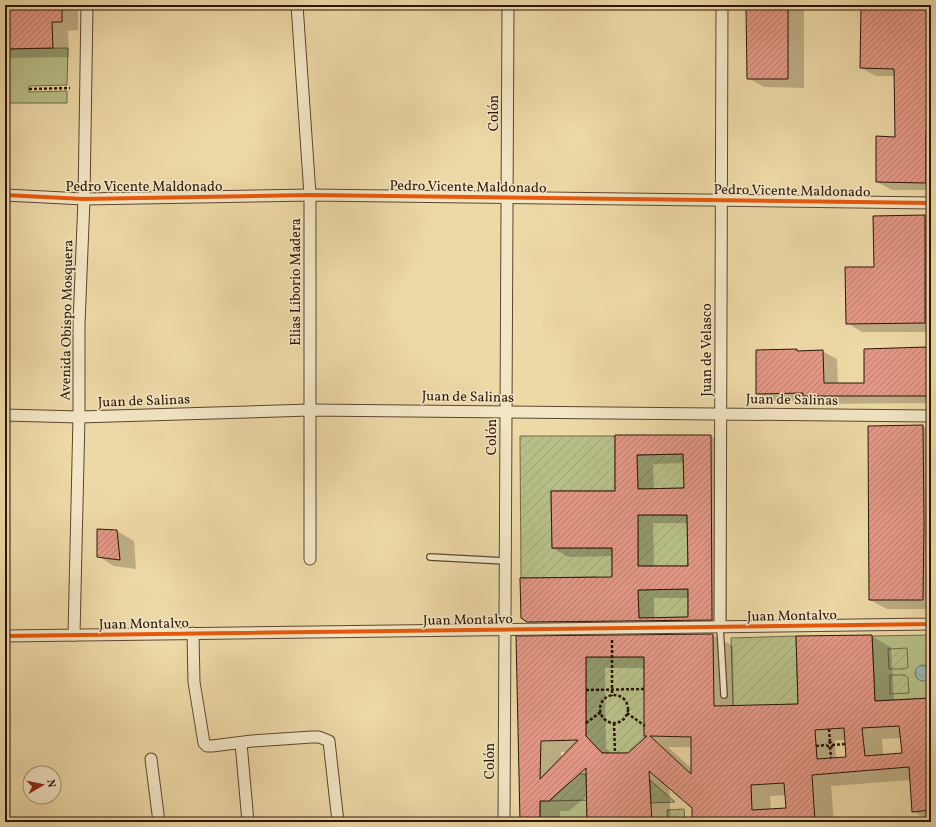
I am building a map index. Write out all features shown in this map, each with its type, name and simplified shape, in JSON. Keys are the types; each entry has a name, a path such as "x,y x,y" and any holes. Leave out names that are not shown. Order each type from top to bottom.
{"street":[{"name":"Avenida Obispo Mosquera","path":"74,635 79,416 79,324 84,199 87,5"},
{"name":"Elias Liborio Madera","path":"297,5 310,196 310,559"},
{"name":"Colón","path":"504,822 508,5"},
{"name":"Juan de Velasco","path":"720,627 722,5"},
{"name":"Pedro Vicente Maldonado","path":"5,195 84,199 310,196 931,203"},
{"name":"Juan de Salinas","path":"5,415 79,416 310,410 931,416"},
{"name":"Juan Montalvo","path":"5,636 931,624"},
{"path":"193,634 194,682 204,744 207,746 212,746 252,741 312,737 320,737 329,741 338,822"},
{"path":"241,743 248,822"},
{"path":"152,759 159,822"}],"lane":[{"path":"430,557 505,561"},
{"name":"Juan de Velasco","path":"720,627 724,695"}],"path":[{"path":"29,89 70,88"},
{"path":"612,628 612,696"},
{"path":"586,690 645,689"},
{"path":"612,696 621,697 627,704 627,713 622,720 614,723 605,720 600,708 604,700 612,696"},
{"path":"586,723 601,712"},
{"path":"627,713 644,726"},
{"path":"614,723 615,753"},
{"path":"829,729 831,758"},
{"path":"816,746 845,744"}],"green space":[{"path":"68,48 67,85 29,86 29,92 67,91 67,103 5,103 5,49"},
{"path":"520,436 615,436 615,491 551,491 552,548 612,548 612,596 597,577 521,578"},
{"path":"683,454 684,488 638,489 637,455"},
{"path":"638,515 687,515 688,566 638,566"},
{"path":"688,589 688,617 639,618 638,590"},
{"path":"931,635 931,698 875,701 872,636"},
{"path":"796,636 798,704 733,706 731,638"},
{"path":"907,648 908,667 905,669 889,669 888,649"},
{"path":"586,657 644,657 645,738 628,753 602,753 586,736"},
{"path":"890,675 905,675 908,678 909,693 890,694"},
{"path":"579,774 586,774 587,800 549,801"},
{"path":"650,780 675,802 651,803"},
{"path":"587,800 587,822 540,822 540,801"},
{"path":"684,809 685,822 668,822 667,810"}],"water":[{"path":"920,665 926,665 931,670 929,679 926,681 920,681 915,676 915,670"}],"building":[{"path":"5,5 62,5 62,22 52,22 53,48 5,49"},
{"path":"746,5 788,5 788,79 747,79"},
{"path":"861,5 929,5 926,183 876,182 876,136 895,137 894,69 860,68"},
{"path":"925,215 925,323 846,324 845,267 874,267 873,216"},
{"path":"927,347 927,396 803,396 803,393 756,394 756,350 823,350 824,383 864,383 864,349"},
{"path":"923,425 923,600 869,600 868,426"},
{"path":"615,435 711,435 712,620 527,622 521,618 520,578 612,577 612,548 552,548 551,491 615,491","holes":["683,454 684,488 638,489 637,455","638,515 687,515 688,566 638,566","688,589 688,617 639,618 638,590"]},
{"path":"97,529 117,530 120,560 97,557"},
{"path":"713,634 714,706 798,704 796,636 872,635 875,701 931,698 931,810 912,812 909,767 812,775 815,822 692,822 692,808 649,771 652,822 587,822 586,768 549,801 540,801 540,822 520,822 516,636","holes":["586,657 644,657 644,736 647,736 628,753 602,753 586,736","899,726 902,753 865,756 862,728","844,728 846,757 817,759 815,730","650,736 691,737 691,774","578,740 540,779 541,741","784,783 786,808 752,810 751,785"]}],"cycle path":[{"path":"5,195 84,199 310,195 931,203"},
{"path":"5,636 931,624 931,621"}]}
